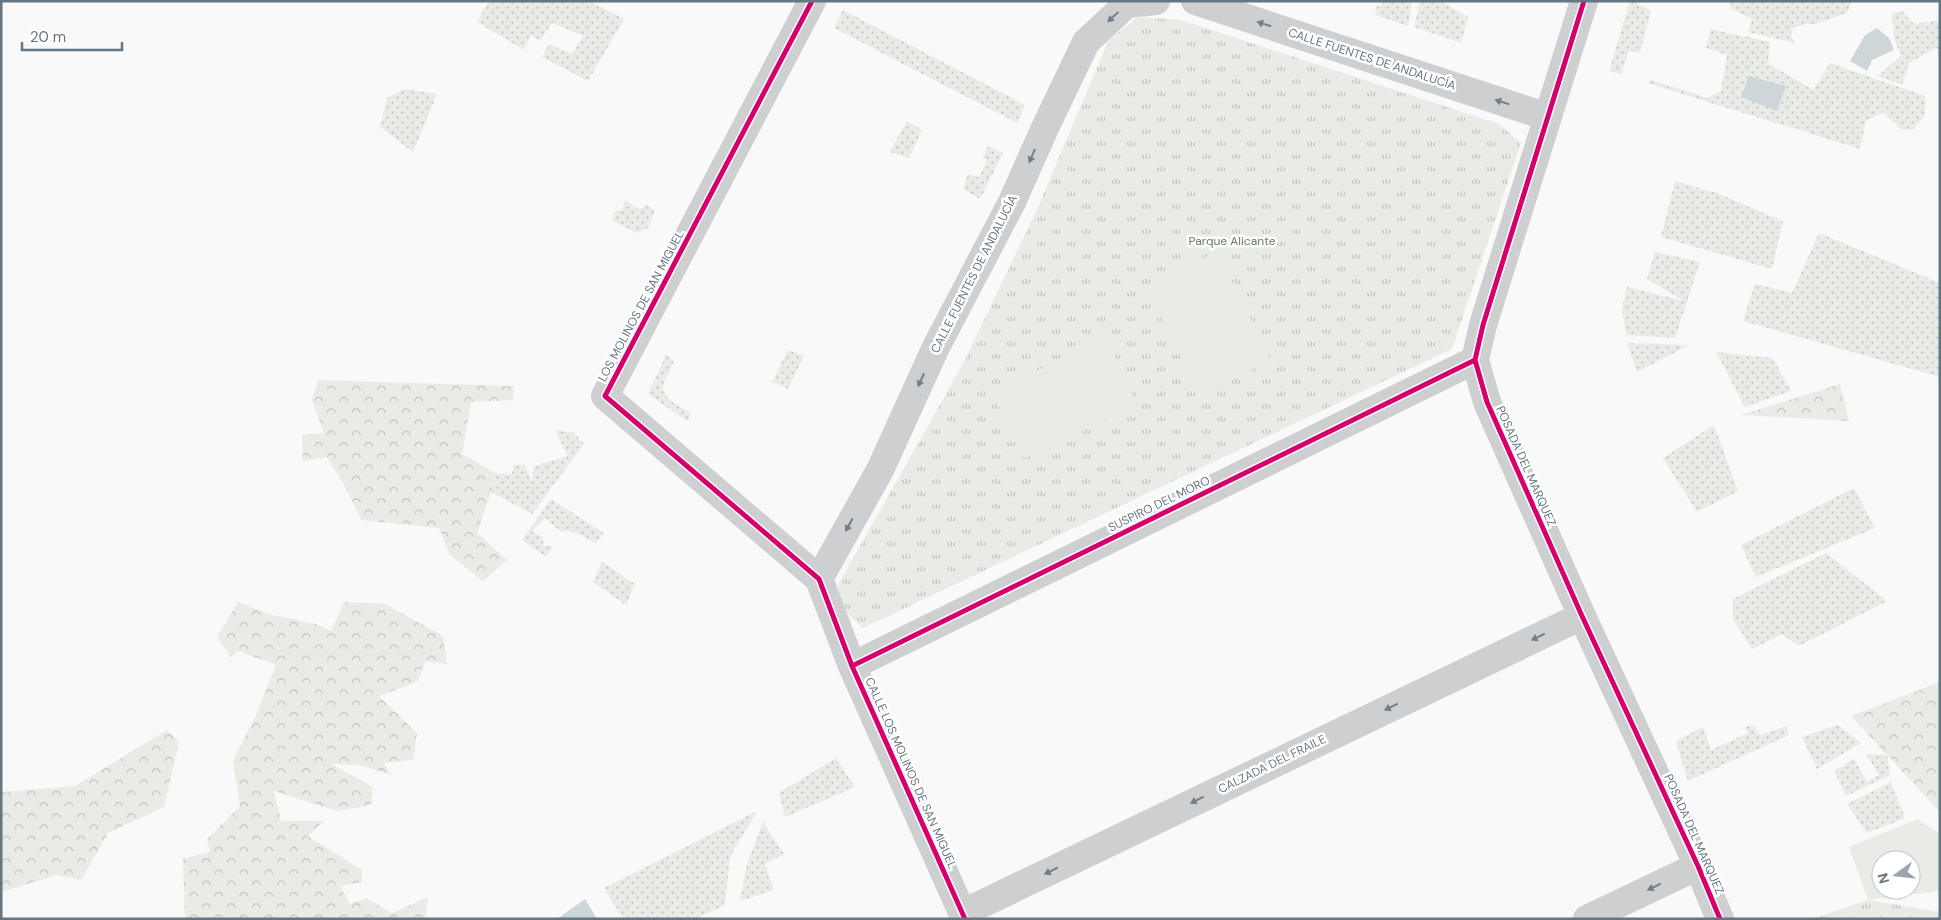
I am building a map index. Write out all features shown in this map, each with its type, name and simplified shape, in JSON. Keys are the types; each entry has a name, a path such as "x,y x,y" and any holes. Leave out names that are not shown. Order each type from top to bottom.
{"street":[{"name":"LOS MOLINOS DE SAN MIGUEL","path":"812,1 604,396 819,579"},
{"name":"CALLE FUENTES DE ANDALUCÍA","path":"819,579 880,470 936,347 1012,202 1086,42 1127,4 1156,1"},
{"name":"CALLE FUENTES DE ANDALUCÍA","path":"1195,1 1548,117"},
{"name":"POSADA DEL MARQUEZ","path":"1584,1 1483,325 1475,360 1487,402 1582,616 1698,866 1720,919"},
{"name":"SUSPIRO DEL MORO","path":"852,666 1475,360"},
{"name":"CALLE LOS MOLINOS DE SAN MIGUEL","path":"819,579 852,666 964,916"},
{"name":"CALZADA DEL FRAILE","path":"964,916 1582,616"},
{"path":"1587,919 1698,866"}],"green space":[{"path":"489,1 589,1 624,19 588,81 542,57 549,44 572,54 583,36 552,23 540,41 531,35 524,50 477,22"},
{"path":"1383,1 1408,1 1412,3 1408,26 1375,15 1377,5 1381,6"},
{"path":"1420,1 1440,1 1468,17 1461,43 1414,27"},
{"path":"1630,1 1634,1 1651,11 1640,53 1629,51 1621,74 1609,71"},
{"path":"1729,1 1852,1 1847,13 1816,24 1805,24 1793,28 1791,36 1795,43 1748,32 1752,19 1730,8"},
{"path":"843,10 1025,105 1017,123 834,28"},
{"path":"1902,11 1914,24 1940,22 1940,50 1936,48 1909,63 1902,85 1878,76 1901,56 1894,39 1892,14"},
{"name":"Parque Alicante","path":"1138,17 1181,20 1499,124 1521,143 1452,349 863,628 840,607 838,585 964,362 1040,203 1108,41"},
{"path":"1711,29 1770,42 1768,63 1813,90 1830,63 1925,96 1925,115 1913,130 1901,129 1883,112 1866,121 1860,149 1647,83 1651,80 1708,98 1721,91 1727,55 1706,48"},
{"path":"405,89 437,94 413,152 380,127 387,98"},
{"path":"907,121 922,130 909,158 890,152"},
{"path":"988,146 1003,153 980,199 963,189 968,174 979,177 987,160 983,158"},
{"path":"1675,181 1717,193 1783,221 1772,269 1661,237"},
{"path":"625,200 640,210 646,204 655,211 648,228 636,233 612,220 614,212 622,210"},
{"path":"1819,233 1940,283 1940,377 1743,321 1755,284 1792,293"},
{"path":"1217,251 1271,360 1200,396 1146,287"},
{"path":"1655,252 1700,262 1675,338 1626,335 1622,308 1627,287 1684,301 1647,279"},
{"path":"1106,338 1137,405 1024,459 992,392"},
{"path":"1627,343 1689,345 1637,372"},
{"path":"788,350 804,356 788,389 772,382"},
{"path":"1716,352 1773,358 1791,391 1745,407"},
{"path":"666,355 674,361 662,387 669,400 691,413 687,421 648,394"},
{"path":"318,380 514,386 513,400 471,402 462,454 497,474 477,533 507,560 483,581 450,555 439,528 361,520 346,488 327,457 303,461 302,435 324,433 312,400"},
{"path":"1840,384 1849,421 1741,415"},
{"path":"1714,425 1738,491 1697,512 1663,458"},
{"path":"555,430 574,433 584,444 532,514 491,492 497,474 512,474 514,465 525,465 532,482 534,466 568,456"},
{"path":"1854,488 1875,528 1756,577 1741,545"},
{"path":"551,499 604,533 596,543 574,532 560,531 545,518 532,531 542,537 544,546 553,546 546,557 522,540"},
{"path":"1826,553 1887,601 1799,646 1782,634 1752,649 1733,619 1733,599"},
{"path":"602,562 635,584 626,605 593,582"},
{"path":"238,602 268,614 316,624 331,631 344,602 385,604 443,636 447,664 426,661 417,682 379,696 417,733 413,760 383,763 392,775 359,765 331,764 373,787 371,805 337,811 274,791 281,821 324,821 308,836 362,870 362,882 340,886 350,904 366,898 392,913 428,897 426,916 422,919 185,919 183,859 210,852 207,839 240,806 233,760 257,713 276,665 238,651 231,657 217,637"},
{"path":"1940,682 1940,812 1851,716"},
{"path":"1752,725 1761,735 1786,726 1789,735 1688,781 1676,741 1703,727 1711,750 1748,733 1745,727"},
{"path":"1838,725 1861,743 1817,769 1802,737"},
{"path":"167,730 179,742 164,807 108,833 81,880 57,875 1,892 2,792 75,786"},
{"path":"1866,754 1887,755 1890,775 1846,796 1834,771 1854,759 1867,782 1879,775"},
{"path":"836,758 855,787 785,817 779,793"},
{"path":"1891,782 1905,818 1867,833 1847,804"},
{"path":"757,811 730,857 725,905 696,919 623,919 604,888"},
{"path":"1917,819 1940,834 1940,891 1921,893 1921,850 1871,850 1871,900 1868,900 1849,847"},
{"path":"763,822 784,854 765,864 774,890 740,901 747,864"},
{"path":"1868,900 1940,912 1940,919 1812,919"}],"shaded area":[{"path":"1877,28 1889,38 1894,50 1872,60 1867,71 1850,61 1865,35"},
{"path":"1749,76 1786,86 1777,111 1741,97"},
{"path":"585,899 597,919 557,919"}],"cycle path":[{"path":"812,1 605,396 819,579 852,666 965,919"},
{"path":"1584,1 1483,325 1475,360 1487,402 1582,616 1698,866 1720,919"},
{"path":"852,666 1475,360"}]}
